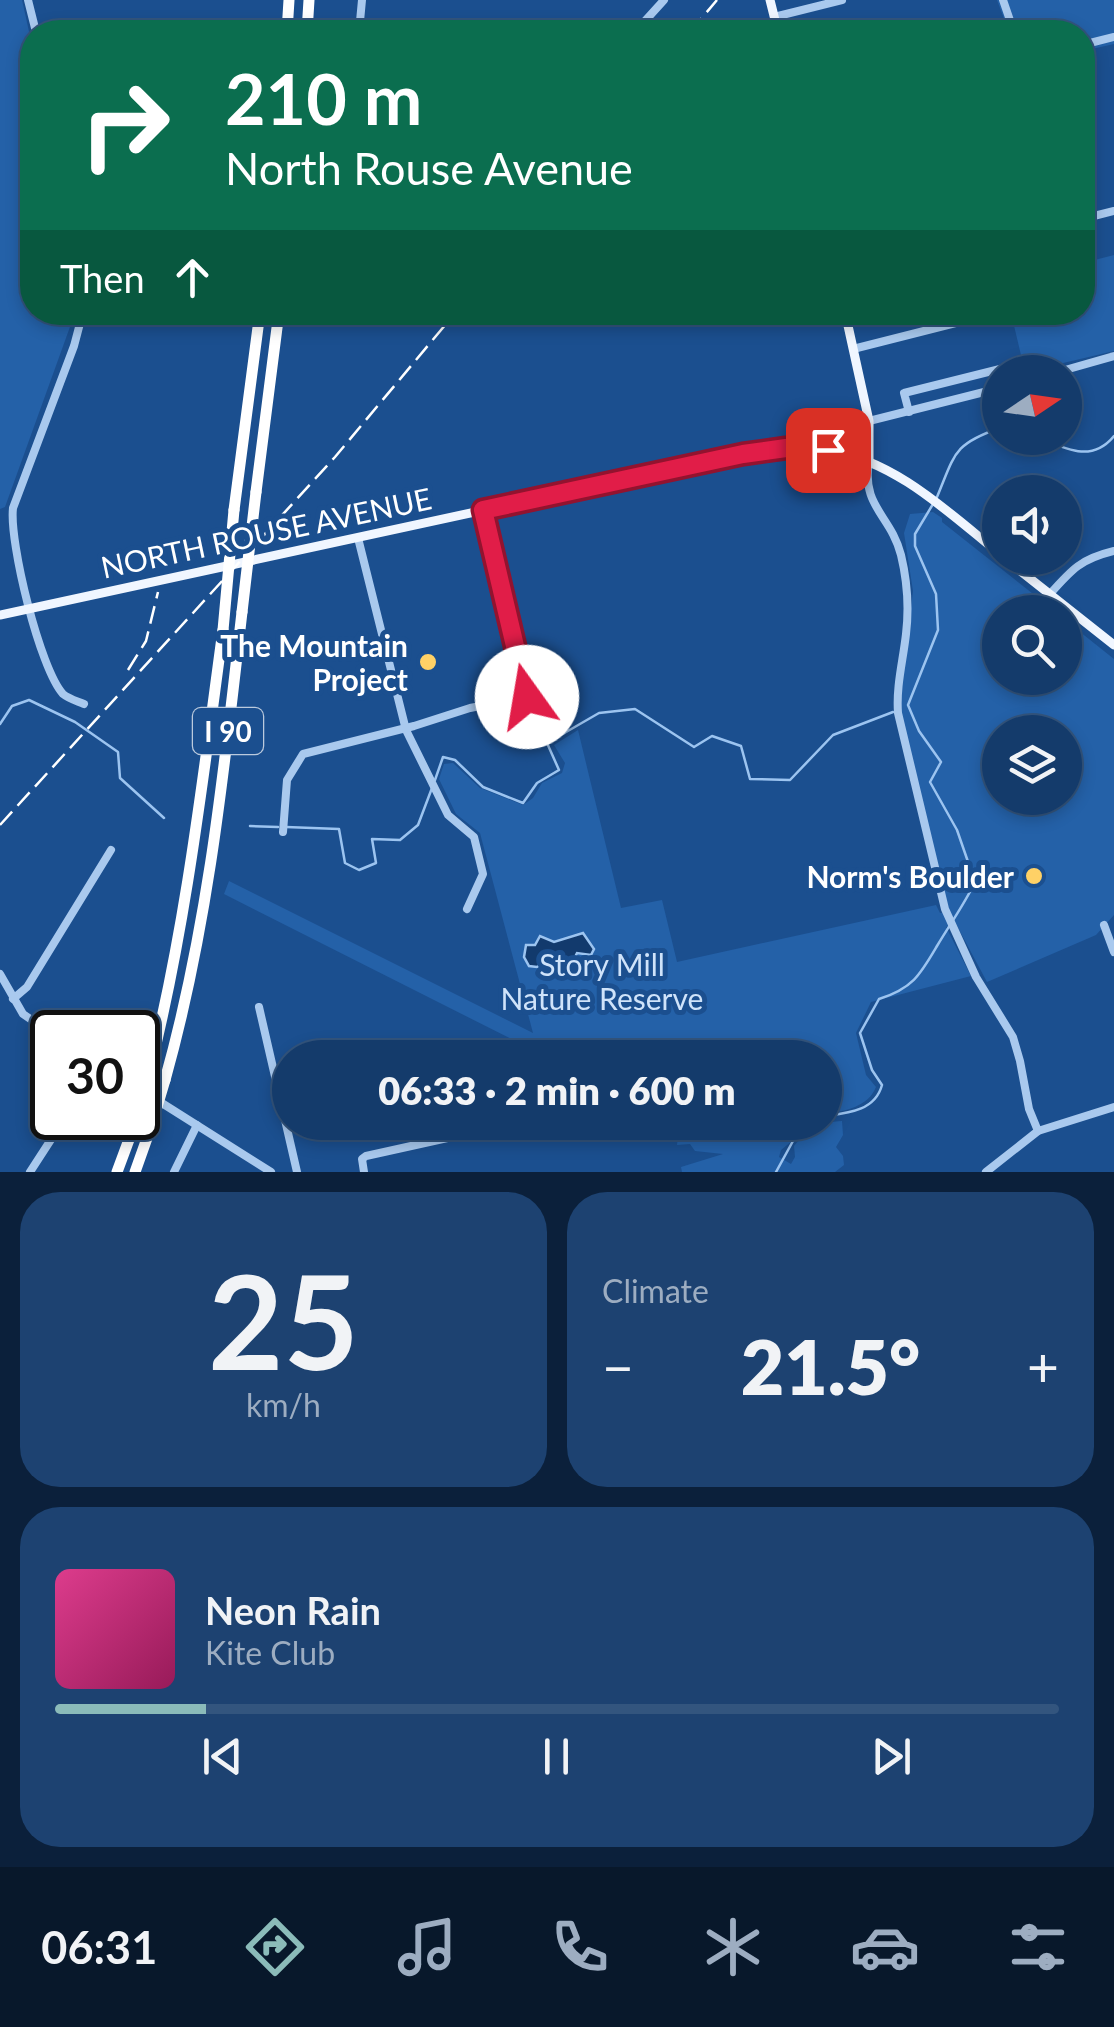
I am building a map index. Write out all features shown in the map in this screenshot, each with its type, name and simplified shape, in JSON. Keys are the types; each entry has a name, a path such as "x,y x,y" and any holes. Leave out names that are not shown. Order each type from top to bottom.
{"highway":[{"name":"I 90","path":"160,1028 195,841 258,325"},
{"name":"I 90","path":"135,1172 185,1008 204,911 277,325"},
{"name":"I 90","path":"117,1172 128,1140"}],"main road":[{"path":"770,0 775,20"},
{"path":"847,325 869,421 869,462"},
{"name":"NORTH ROUSE AVENUE","path":"0,615 777,449 828,450 869,462 927,495 982,540"},
{"name":"NORTH ROUSE AVENUE","path":"1026,575 1114,645"}],"street":[{"path":"646,20 664,0"},
{"path":"774,17 842,0"},
{"path":"80,325 13,508 14,537 30,610 55,681 63,693 84,704"},
{"path":"853,349 948,325"},
{"path":"1082,365 1114,356"},
{"path":"908,412 904,392 982,373"},
{"path":"869,421 982,393"},
{"path":"869,462 868,491 901,556 907,599 897,708 948,918 976,977 1013,1038 1028,1110 1038,1131"},
{"path":"283,832 287,780 303,754 527,697 483,510"},
{"path":"358,538 405,728 449,817 474,837 483,874 467,909"},
{"path":"1050,594 1072,568 1114,551"},
{"path":"13,999 27,987 111,850"},
{"path":"1104,925 1114,952"},
{"path":"0,974 22,1014 30,1019"},
{"path":"259,1007 297,1172"},
{"path":"160,1102 270,1172"},
{"path":"986,1172 1038,1131 1114,1108"},
{"path":"174,1172 196,1125"},
{"path":"30,1172 51,1140"},
{"path":"364,1172 362,1159 366,1156 438,1140"}],"green space":[{"path":"0,0 22,0 26,20 20,20 20,325 71,325 5,507 0,509"},
{"path":"997,0 1114,0 1114,44 1095,48 1095,20 1004,20"},
{"path":"1114,255 1114,351 1082,359 1082,355 1021,355 1014,325 1095,325 1095,260"},
{"name":"Story Mill Nature Reserve","path":"933,512 982,554 982,575 1009,575 1034,595 982,595 982,695 1082,695 1082,634 1114,659 1114,915 1096,935 987,982 956,924 946,927 971,976 871,1002 856,1033 866,1075 876,1087 862,1104 842,1110 842,1040 513,1040 224,894 229,881 533,1033 480,833 456,814 439,779 444,764 453,763 480,788 523,805 542,783 562,773 565,763 554,745 578,730 621,908 662,900 677,962 936,905 940,913 949,911 901,716 913,591 904,533 910,514"},
{"path":"678,1140 793,1140 779,1157 791,1164 794,1146 799,1140 840,1140 836,1147 844,1165 835,1172 682,1172 681,1167 723,1154 695,1151 690,1144 677,1145"}],"shaded area":[{"path":"583,933 594,949 591,955 577,953 568,971 547,960 537,967 529,966 524,957 526,945 535,945 540,936 554,942"}],"waterway":[{"path":"937,497 958,452 982,435"},
{"path":"1082,451 1097,449 1114,436"},
{"path":"842,1114 867,1105 882,1085 872,1070 860,1033 879,999 908,985 920,973 975,882 957,830 930,782 941,762 919,731 908,705 938,630 936,594 915,546 915,534 933,504"},
{"path":"0,724 12,706 29,700 75,722 118,752 120,778 164,818"},
{"path":"435,780 443,757 455,760 483,787 523,803 537,783 559,770 547,743 599,713 635,709 694,747 712,736 741,746 750,779 790,780 833,735 893,712"},
{"path":"286,827 339,829 345,863 359,870 376,863 372,839 400,840 418,825 432,788"},
{"path":"250,826 278,827"},
{"path":"776,1172 794,1140"}],"railway":[{"path":"700,20 717,0"},
{"path":"0,825 335,457 445,325"},
{"path":"128,670 146,641 158,592"}],"place":[{"name":"The Mountain Project","path":"428,662"},
{"name":"Norm's Boulder","path":"1034,876"}],"route":[{"path":"527,697 483,510 743,454 786,448 828,450"}]}
